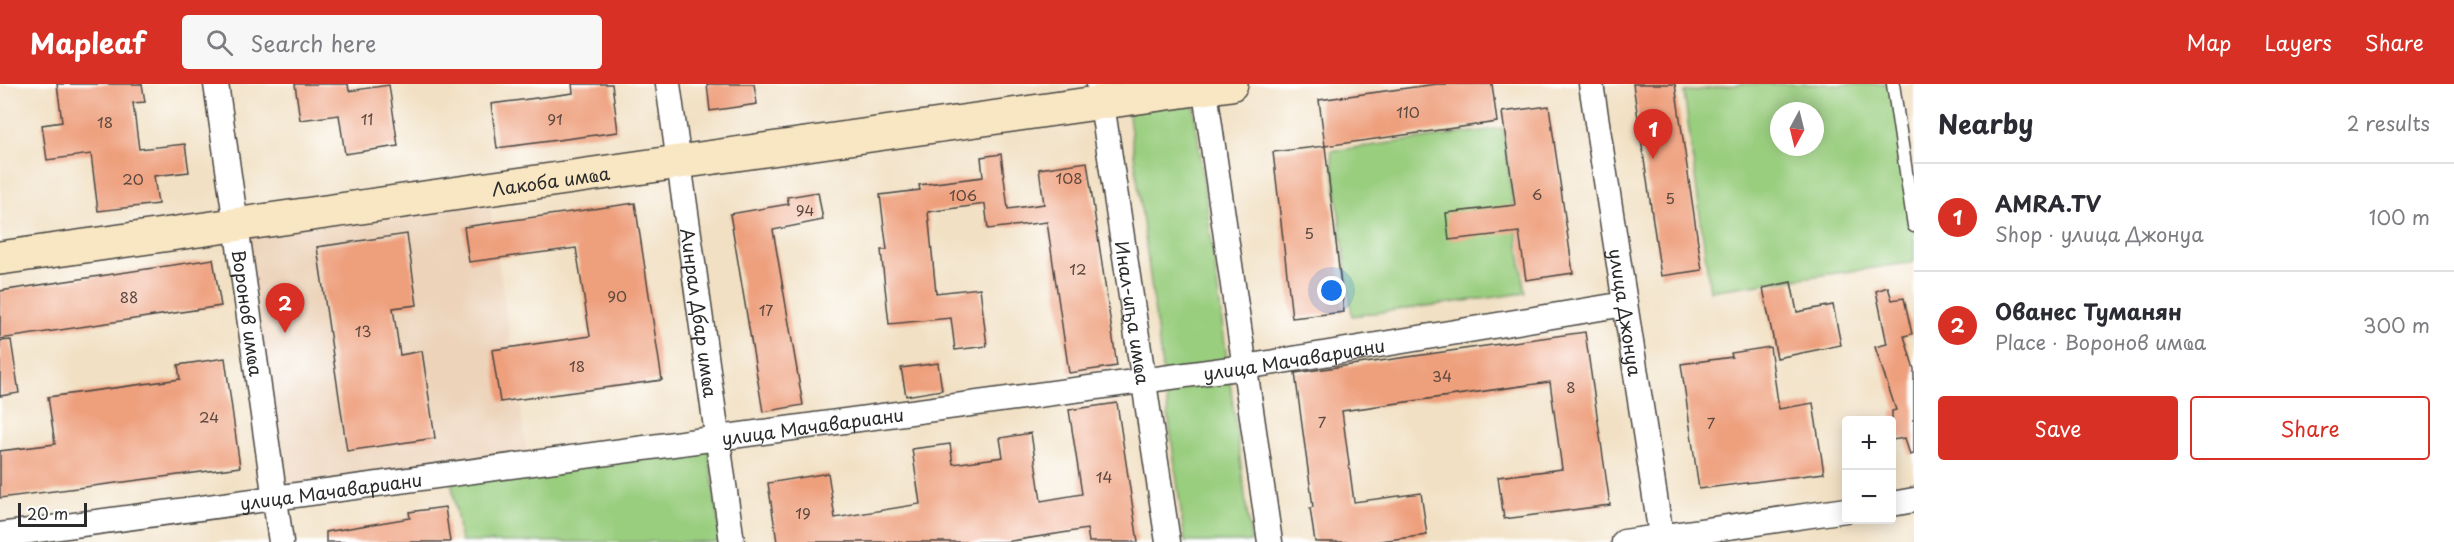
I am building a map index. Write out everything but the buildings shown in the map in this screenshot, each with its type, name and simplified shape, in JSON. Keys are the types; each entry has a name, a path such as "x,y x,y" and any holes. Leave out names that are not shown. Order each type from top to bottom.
{"main road":[{"name":"Лакоба имҩа","path":"0,258 236,223 488,190 1101,93 1213,85"}],"street":[{"name":"Воронов имҩа","path":"216,84 281,542"},
{"name":"Аинрал Дбар имҩа","path":"668,84 732,542"},
{"name":"улица Джонуа","path":"1591,84 1662,539"},
{"path":"1213,85 1245,367 1270,542"},
{"name":"Инал-иҧа имҩа","path":"1101,93 1168,542"},
{"name":"улица Мачавариани","path":"0,535 1245,367 1625,304"},
{"path":"1896,503 1914,500"},
{"path":"1624,542 1662,539 1842,511"}],"lane":[{"path":"1893,84 1914,226"}],"shaded area":[{"path":"488,191 529,464 275,498 236,223"}],"green space":[{"path":"1743,84 1893,84 1914,222 1914,262 1710,291 1684,92"},
{"path":"1192,93 1251,542 1185,542 1127,101"},
{"path":"1503,128 1525,293 1352,316 1331,151"},
{"path":"708,446 721,542 461,542 451,479"}],"place":[{"name":"AMRA.TV","path":"1653,159"},
{"name":"Ованес Туманян","path":"285,333"}]}
